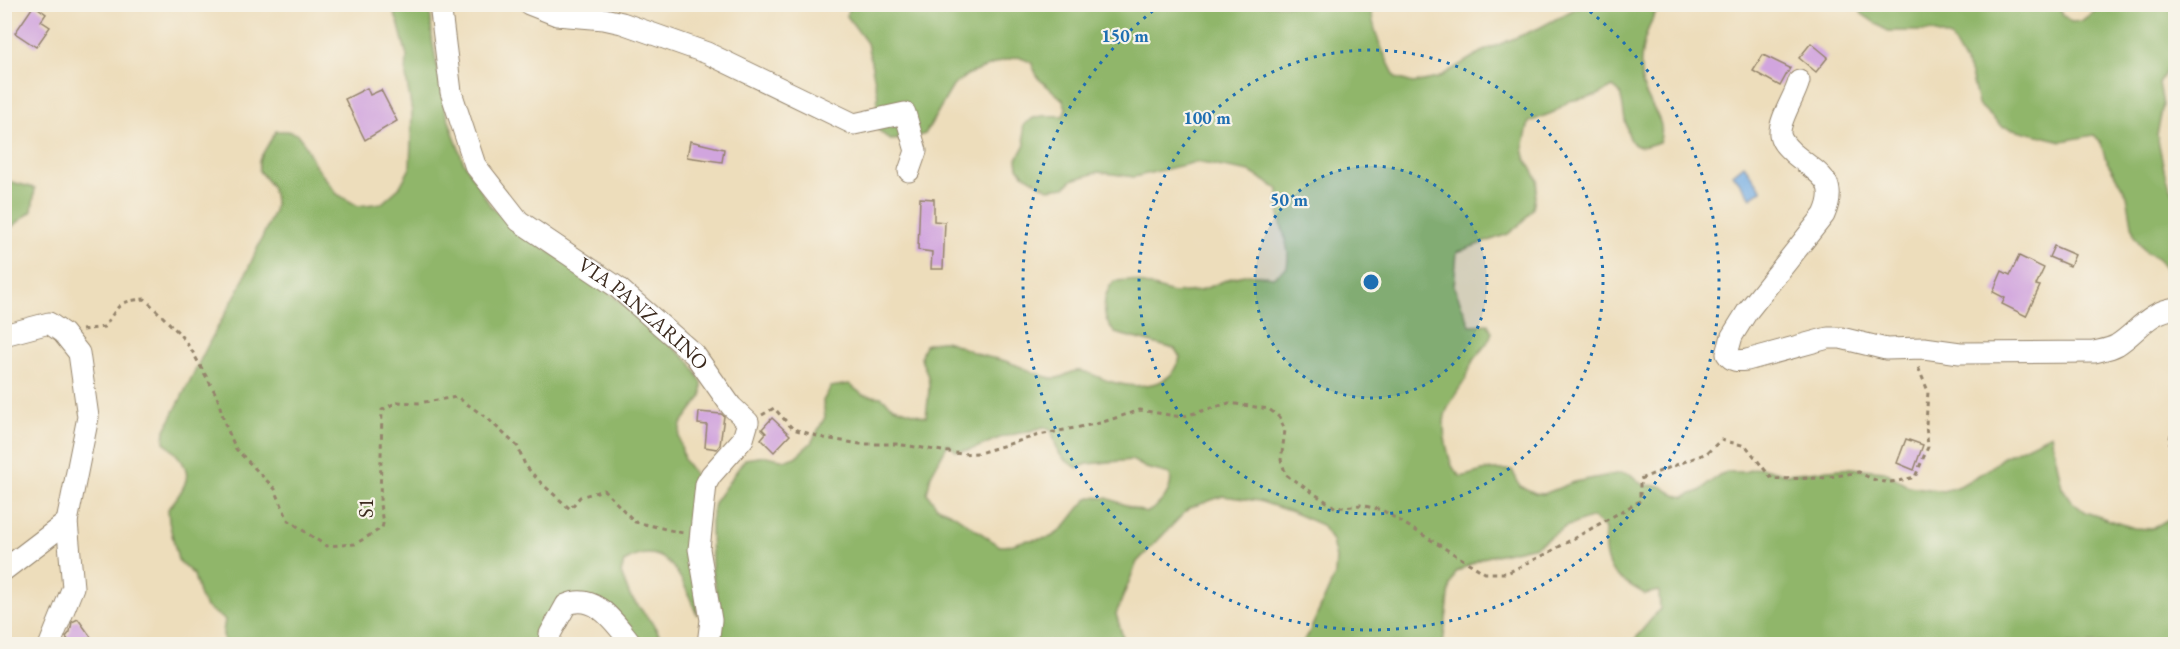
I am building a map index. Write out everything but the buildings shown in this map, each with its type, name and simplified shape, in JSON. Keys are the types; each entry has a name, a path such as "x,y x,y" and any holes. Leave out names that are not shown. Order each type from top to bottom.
{"street":[{"name":"VIA PANZARINO","path":"440,4 450,92 475,165 519,221 617,287 695,355 731,406 748,422"},
{"path":"529,4 557,15 604,19 621,23 707,53 854,124 905,113 916,151 909,171"},
{"path":"1799,81 1780,127 1780,136 1785,146 1826,180 1831,200 1824,215 1747,312 1732,336 1727,354 1731,359 1747,360 1828,338 1841,338 1886,349 1939,349 1960,353 2094,352 2119,344 2147,318 2175,308"},
{"path":"4,335 49,323 63,333 79,353 87,417 67,522 73,587 50,645"},
{"path":"708,645 711,620 699,549 708,479 743,440 748,422"},
{"path":"4,570 67,522"},
{"path":"549,645 550,634 566,605 583,601 610,617 632,645"}],"path":[{"name":"S1","path":"63,333 104,327 121,303 126,300 145,299 178,332 196,356 217,396 225,424 236,449 275,489 288,520 326,546 355,544 382,528 380,504 382,410 397,402 418,403 457,397 487,418 518,447 525,465 570,509 579,497 604,490 635,522 701,537"},
{"path":"748,422 774,408 793,429 824,438 860,444 896,444 962,454 979,453 1039,435 1100,423 1140,410 1181,417 1229,404 1269,409 1279,417 1285,430 1281,460 1286,475 1336,508 1360,506 1382,510 1485,573 1507,573 1583,534 1640,501 1640,478 1707,453 1721,440 1746,446 1772,479 1823,478 1859,472 1874,481 1890,483 1916,477 1928,447 1926,425 1928,391 1918,367 1925,358 1939,349"},
{"path":"2175,417 2168,445 2175,478"}],"green space":[{"path":"390,5 430,5 432,39 445,109 463,161 491,207 547,250 592,278 690,362 702,383 702,396 681,424 679,437 684,460 699,480 697,615 680,577 663,558 652,554 639,555 624,562 621,573 630,596 653,624 665,644 640,644 612,607 562,599 546,617 538,644 224,644 225,620 206,607 200,597 194,575 178,560 168,509 182,489 187,474 181,459 164,442 165,430 240,287 274,211 274,194 270,184 259,171 259,160 276,131 297,134 315,165 337,194 358,206 382,203 399,188 410,168 412,112 406,76 407,56 398,22"},
{"path":"849,5 1371,5 1376,34 1396,78 1413,83 1438,78 1481,52 1539,28 1582,5 1660,5 1647,31 1641,62 1644,90 1661,127 1659,142 1641,146 1632,142 1620,93 1613,87 1596,96 1569,101 1554,112 1529,122 1523,148 1525,157 1538,180 1533,208 1522,223 1508,234 1457,252 1454,287 1470,325 1488,324 1492,332 1487,343 1473,361 1444,418 1445,436 1455,471 1461,477 1486,470 1512,470 1520,486 1535,493 1544,494 1574,482 1621,473 1630,474 1643,485 1661,486 1675,495 1684,497 1700,491 1719,475 1727,472 1744,472 1760,467 1786,474 1850,468 1884,471 1908,486 1943,491 1960,486 1989,469 2002,458 2051,434 2062,487 2071,501 2085,512 2134,528 2152,529 2175,515 2175,644 1633,644 1660,609 1659,591 1645,594 1616,575 1605,554 1605,528 1593,517 1565,527 1536,546 1482,558 1456,572 1450,588 1443,644 1301,644 1308,635 1335,575 1336,558 1332,541 1322,525 1292,512 1259,501 1223,496 1189,508 1137,562 1116,614 1125,644 718,644 721,612 712,572 711,522 714,503 745,459 766,456 786,460 795,457 811,443 825,417 823,401 831,387 849,384 863,395 881,397 894,407 926,417 929,381 921,355 925,345 941,341 1047,377 1057,378 1081,371 1122,384 1153,384 1170,375 1180,357 1175,349 1115,333 1107,321 1104,307 1107,293 1114,281 1131,280 1173,293 1199,291 1231,278 1249,274 1273,277 1287,267 1288,253 1279,214 1278,189 1250,172 1196,162 1134,177 1099,172 1072,180 1065,187 1048,189 1023,174 1018,167 1017,159 1025,144 1023,126 1037,117 1063,116 1066,108 1063,100 1038,78 1031,62 1018,57 1001,61 967,75 953,86 925,134 908,139 890,140 877,129 878,96 867,43 847,16","holes":["1043,427 1051,429 1062,457 1078,468 1087,464 1132,460 1146,468 1170,474 1168,492 1161,502 1146,513 1107,498 1090,497 1063,529 1051,537 1003,546 953,514 937,507 927,493 931,475 948,444 956,451 969,450 1007,436"]},
{"path":"1857,5 2058,5 2063,15 2071,22 2081,21 2103,5 2175,5 2175,61 2159,83 2163,105 2157,135 2166,179 2175,195 2175,298 2164,265 2147,253 2134,236 2127,195 2106,160 2100,141 2094,135 2062,141 2001,126 1978,104 1971,74 1951,38 1930,31 1887,31 1862,14"},
{"path":"4,180 35,188 32,211 13,226 5,228"}],"water":[{"path":"1744,165 1762,190 1751,198 1733,174"}]}
